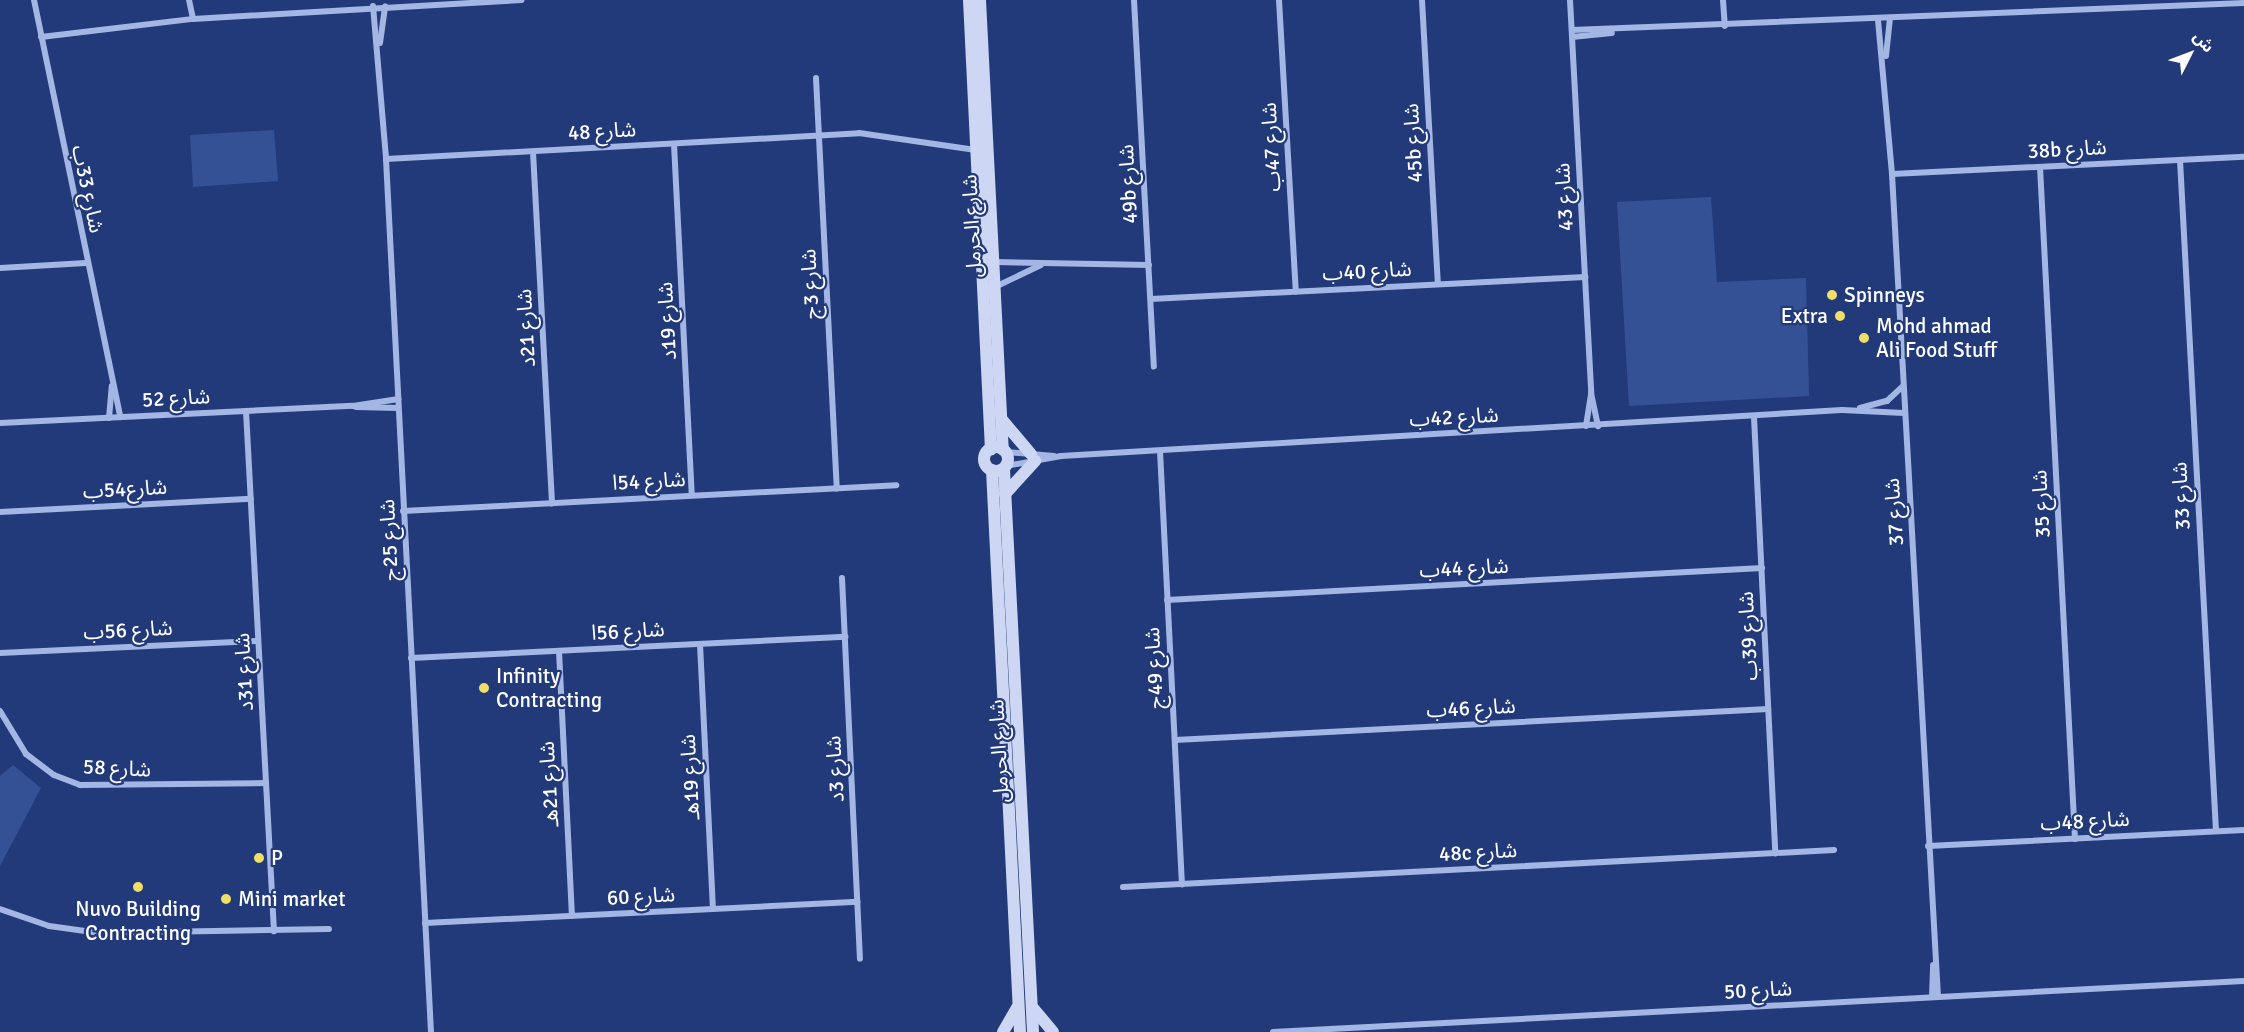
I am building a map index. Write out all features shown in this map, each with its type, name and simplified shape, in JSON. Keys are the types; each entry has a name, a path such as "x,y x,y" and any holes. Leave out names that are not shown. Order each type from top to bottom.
{"street":[{"name":"شارع 33ب","path":"34,0 86,263 120,417"},
{"path":"189,0 193,20"},
{"path":"41,37 193,20 373,6 521,0"},
{"path":"958,0 969,20"},
{"name":"شارع الحرمل","path":"969,0 976,150 1000,450"},
{"name":"شارع الحرمل","path":"980,0 1001,416 1000,450"},
{"name":"49b شارع","path":"1134,0 1154,366"},
{"name":"شارع 47ب","path":"1279,0 1296,292"},
{"name":"45b شارع","path":"1422,0 1438,284"},
{"name":"شارع 43","path":"1570,0 1591,393 1598,426"},
{"path":"1723,0 1725,26"},
{"path":"1572,33 2244,3"},
{"name":"شارع 25ج","path":"373,6 379,47 386,159 431,1032"},
{"name":"شارع 25ج","path":"379,47 386,6"},
{"name":"شارع 37","path":"1885,60 1890,19"},
{"name":"شارع 37","path":"1878,20 1885,60 1892,174 1935,997"},
{"name":"شارع 3ج","path":"816,78 837,488"},
{"name":"شارع 48","path":"386,159 859,133 976,150"},
{"name":"شارع 19د","path":"674,144 692,495"},
{"name":"شارع 21د","path":"533,152 552,503"},
{"name":"38b شارع","path":"1892,174 2244,156"},
{"name":"شارع 33","path":"2180,160 2216,831"},
{"name":"شارع 35","path":"2040,167 2075,839"},
{"path":"992,262 1149,265"},
{"path":"0,268 86,263"},
{"path":"995,287 1044,263"},
{"name":"شارع 40ب","path":"1151,299 1585,277"},
{"name":"شارع 33ب","path":"109,418 112,385"},
{"name":"شارع 42ب","path":"1850,410 1887,401 1902,387"},
{"name":"شارع 43","path":"1586,426 1591,393"},
{"name":"شارع 52","path":"353,406 398,399"},
{"name":"شارع 52","path":"0,423 353,406 398,408"},
{"name":"شارع 42ب","path":"1000,468 1033,458 1060,456 1850,410 1904,413"},
{"name":"شارع 31د","path":"246,411 274,931"},
{"path":"1001,416 1033,458 1005,494"},
{"name":"شارع 39ب","path":"1754,417 1775,853"},
{"path":"1000,450 1000,468 984,460 1000,450"},
{"name":"شارع 42ب","path":"1000,450 1033,458"},
{"name":"شارع 49ج","path":"1160,451 1182,884"},
{"name":"شارع الحرمل","path":"1000,468 1005,494 1033,1032"},
{"name":"شارع الحرمل","path":"1000,468 1020,1032"},
{"name":"شارع 54ا","path":"404,511 896,485"},
{"name":"شارع54ب","path":"0,512 251,499"},
{"name":"شارع 44ب","path":"1167,600 1762,568"},
{"name":"شارع 3د","path":"842,578 860,959"},
{"name":"شارع 56ا","path":"411,658 845,637"},
{"name":"شارع 56ب","path":"0,653 258,641"},
{"name":"شارع 19هـ","path":"700,644 713,909"},
{"name":"شارع 21هـ","path":"559,651 572,916"},
{"name":"شارع 46ب","path":"1175,741 1768,709"},
{"name":"شارع 58","path":"0,711 26,754 54,775 80,785 266,783"},
{"name":"شارع 48ب","path":"1928,846 2244,830"},
{"name":"48c شارع","path":"1123,887 1834,850"},
{"name":"شارع 60","path":"425,923 857,902"},
{"path":"0,909 80,932 329,929"},
{"name":"شارع 50","path":"1274,1032 2244,981"},
{"path":"1003,1032 1019,1004"},
{"path":"1032,1006 1053,1032"}],"shaded area":[{"path":"274,130 278,181 193,187 190,135"},
{"path":"1711,197 1717,282 1806,278 1809,396 1629,406 1617,202"},
{"path":"13,765 41,788 0,866 0,776"}],"place":[{"name":"Spinneys","path":"1832,295"},
{"name":"Extra","path":"1840,316"},
{"name":"Mohd ahmad Ali Food Stuff","path":"1864,338"},
{"name":"Infinity Contracting","path":"484,688"},
{"name":"P","path":"259,858"},
{"name":"Nuvo Building Contracting","path":"138,887"},
{"name":"Mini market","path":"226,899"}]}
